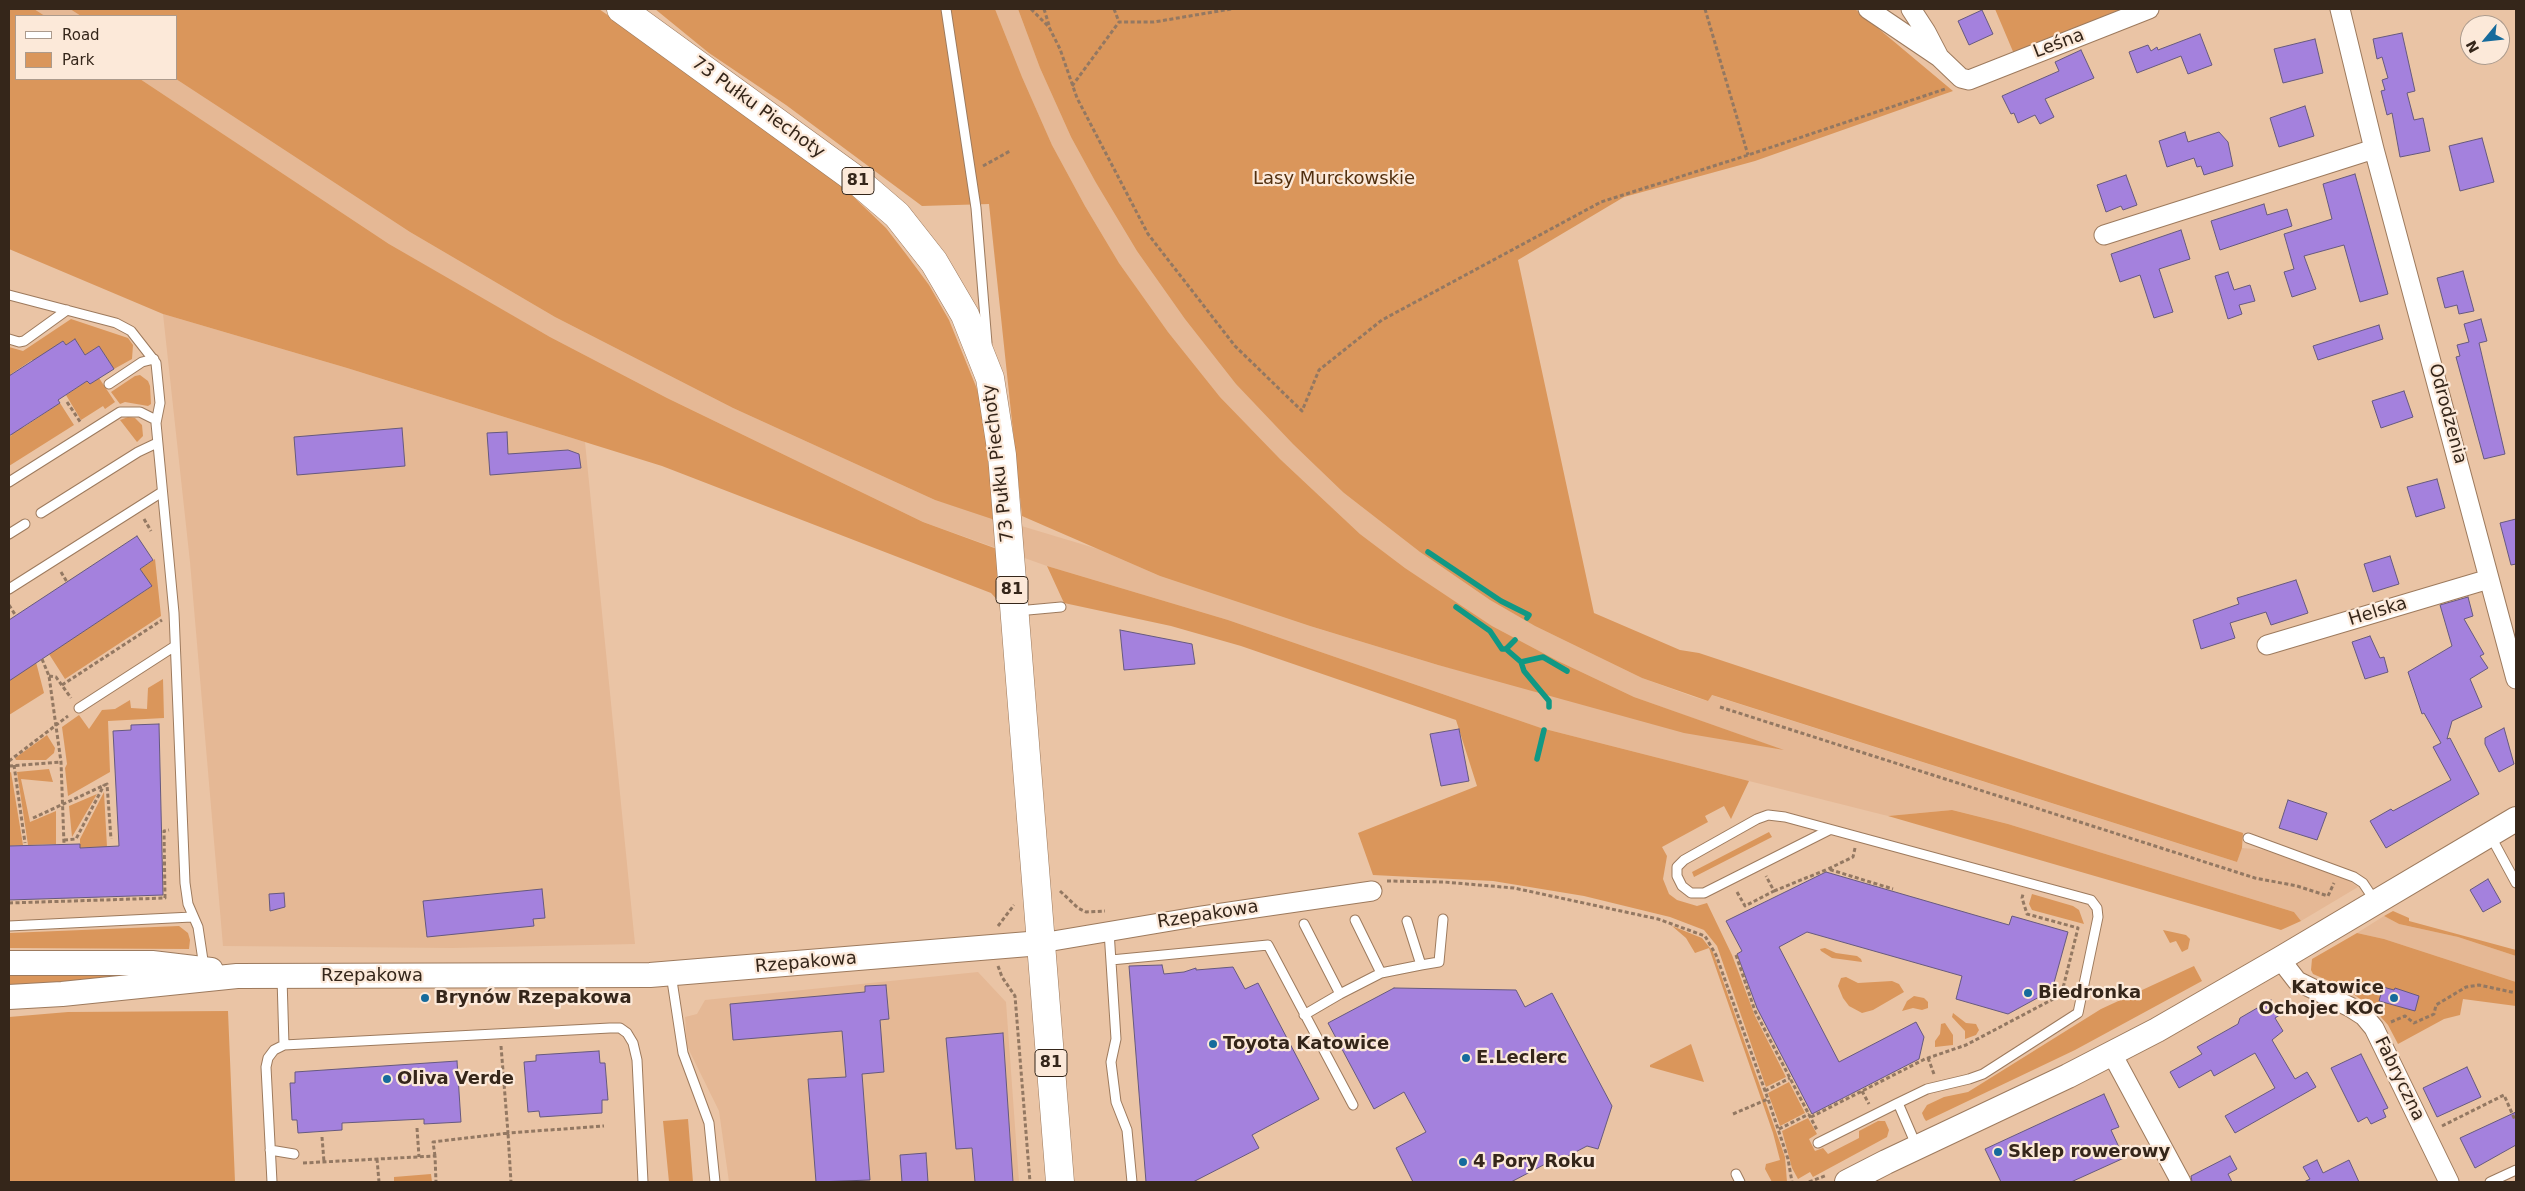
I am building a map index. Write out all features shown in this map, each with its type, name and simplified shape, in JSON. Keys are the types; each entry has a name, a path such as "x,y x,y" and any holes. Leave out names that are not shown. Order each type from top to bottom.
{"main road":[{"name":"73 Pułku Piechoty","path":"627,12 855,179 898,215 934,262 965,315 990,378 1002,455 1040,944"},
{"name":"81","path":"1040,944 1060,1182"}],"street":[{"path":"1868,9 1938,57 1957,76 1969,80"},
{"path":"1911,9 1926,32 1938,57"},
{"name":"Leśna","path":"1969,80 2149,9"},
{"name":"Odrodzenia","path":"2340,9 2374,149 2463,475 2516,679"},
{"path":"2104,235 2374,149"},
{"name":"Helska","path":"2266,646 2489,579"},
{"path":"1847,1182 2112,1054 2280,959 2516,819"},
{"name":"Rzepakowa","path":"9,997 62,994 236,976 621,976 671,974 1040,944 1377,886"},
{"name":"Fabryczna","path":"2280,959 2297,981 2350,1007 2364,1016 2374,1028 2449,1182"},
{"name":"Rzepakowa","path":"9,963 152,963 204,968 236,976"},
{"path":"2112,1054 2181,1182"}],"lane":[{"path":"946,9 976,208 990,378"},
{"path":"9,295 116,323 131,331 154,359 160,403 156,420 157,443 175,646 185,883 192,917 198,928 204,968"},
{"path":"9,339 19,342 24,340 67,310"},
{"path":"109,384 142,362 154,359"},
{"path":"9,482 120,412 140,412 156,420"},
{"path":"41,513 138,452 157,443"},
{"path":"9,589 162,492"},
{"path":"9,534 25,524"},
{"path":"1014,612 1061,607"},
{"path":"79,708 175,646"},
{"path":"1821,1142 1927,1090 1983,1074 2078,1013 2098,917 2097,908 2091,900 1785,818 1768,815 1757,819 1684,860 1677,867 1677,876 1682,886 1692,893 1704,892 1828,830"},
{"path":"2490,835 2516,883"},
{"path":"2248,838 2354,877 2363,883 2376,902"},
{"path":"9,926 192,917"},
{"path":"1304,1015 1340,994 1381,974 1439,962 1443,919"},
{"path":"1355,920 1381,974"},
{"path":"1407,921 1421,965"},
{"path":"1304,924 1340,994"},
{"path":"1109,931 1116,1039 1111,1062 1116,1102 1127,1130 1132,1182"},
{"path":"1110,960 1268,945 1352,1105"},
{"path":"671,974 683,1053 709,1123 715,1182"},
{"path":"282,976 284,1045"},
{"path":"272,1182 268,1058 274,1050 284,1045 620,1028 627,1033 634,1043 637,1060 643,1182"},
{"path":"1898,1103 1917,1147"},
{"path":"270,1150 295,1158"},
{"path":"2490,1182 2516,1170"}],"path":[{"path":"1031,9 1049,27"},
{"path":"1044,9 1072,86 1148,234 1236,346 1302,411 1319,370 1382,320 1601,202 1748,155 1969,80"},
{"path":"1114,9 1119,22"},
{"path":"1119,22 1154,22 1231,9"},
{"path":"1705,9 1748,155"},
{"path":"1072,86 1119,22"},
{"path":"970,168 984,165 1010,151"},
{"path":"67,402 81,424"},
{"path":"139,516 144,519 152,533"},
{"path":"57,567 67,582"},
{"path":"9,606 16,616"},
{"path":"62,685 164,618 165,652"},
{"path":"42,659 49,676 61,762 64,842 76,839 104,785"},
{"path":"9,761 79,708 56,677 49,676"},
{"path":"1720,707 2255,878 2297,886 2328,896 2338,871"},
{"path":"9,766 61,762"},
{"path":"14,765 25,843"},
{"path":"104,785 107,784 111,839"},
{"path":"32,818 104,785"},
{"path":"9,903 165,898 164,831 172,830"},
{"path":"1731,880 1745,906 1853,856 1858,838"},
{"path":"1760,865 1774,891"},
{"path":"1828,869 1893,888"},
{"path":"1377,886 1444,882 1514,888 1658,919 1700,933 1711,944 1716,955 1779,1130 1788,1159 1792,1182"},
{"path":"1779,1130 1925,1059 1966,1045 2057,997 2063,988 2078,928 2027,914 2022,898 2026,882"},
{"path":"1054,892 1062,891 1078,908 1089,913 1115,910"},
{"path":"995,930 1018,899"},
{"path":"1736,955 1756,1011 1810,1116 1821,1142"},
{"path":"998,966 1002,977 1015,996 1030,1182"},
{"path":"2374,1028 2405,1016 2414,1023 2434,1014 2436,1005 2466,986 2479,985 2516,993"},
{"path":"500,1034 511,1182"},
{"path":"1765,1091 1790,1078"},
{"path":"2426,1134 2504,1095 2515,1120"},
{"path":"1734,1114 1768,1099"},
{"path":"436,1182 434,1142 508,1133 604,1126"},
{"path":"416,1128 419,1157"},
{"path":"322,1137 324,1162"},
{"path":"295,1158 324,1162 435,1156"},
{"path":"378,1159 379,1182"}],"shaded area":[{"path":"34,9 70,9 79,15 43,15"},
{"path":"995,9 1018,9 1040,68 1071,137 1095,181 1344,493 1420,552 1490,600 1535,626 1642,678 1694,697 1708,701 1711,695 2237,862 2242,848 2264,850 2348,880 2358,887 2301,921 2294,912 2008,824 1952,810 1888,816 1749,781 1541,728 1228,620 1047,566 923,522 667,398 550,337 472,293 389,244 142,80 178,80 410,232 555,317 733,408 935,500 1098,549 1160,576 1310,626 1438,665 1780,749 1634,697 1558,661 1492,626 1405,568 1360,534 1280,459 1220,397 1168,332 1119,263 1085,206 1052,145"},
{"path":"163,314 347,368 585,442 635,944 452,948 223,946 190,562"},
{"path":"2384,916 2399,924 2458,937 2516,956 2516,982 2384,939 2357,933"},
{"path":"978,972 1006,1002 1019,1182 729,1182 719,1111 687,1046 685,1017 697,1014 705,1000"}],"green space":[{"path":"9,9 34,9 43,15 15,15 15,80 142,80 389,244 550,337 667,398 923,522 997,549 1001,604 991,593 662,466 347,368 163,314 9,249"},
{"path":"70,9 599,9 682,67 839,183 886,228 929,285 949,320 977,389 986,423 995,520 935,500 733,408 555,317 410,232 178,80 178,15 79,15"},
{"path":"655,9 995,9 1052,145 1119,263 1168,332 1220,397 1280,459 1360,534 1405,568 1492,626 1558,661 1634,697 1784,750 1684,733 1438,665 1310,626 1160,576 1022,516 989,204 922,206 786,105 709,53"},
{"name":"Lasy Murckowskie","path":"1018,9 1855,9 1953,91 1755,161 1624,197 1518,260 1594,613 1680,650 1699,653 2243,833 2242,848 2237,862 1712,695 1708,701 1642,678 1535,626 1490,600 1420,552 1344,493 1293,444 1236,384 1185,319 1137,251 1071,137 1040,68"},
{"path":"1995,9 2149,9 2017,61"},
{"path":"71,319 128,338 133,345 132,359 114,369 99,346 85,355 75,339 66,345 63,341 35,364 32,360 11,374 13,378 9,381 9,347 23,351"},
{"path":"140,375 148,381 150,386 151,404 148,406 125,402 120,404 111,392 135,376"},
{"path":"99,378 115,402 105,409 103,406 81,420 66,395 87,381 90,384"},
{"path":"60,403 74,425 9,466 9,437 12,435 9,431 24,427"},
{"path":"128,417 135,418 142,425 143,436 137,442 120,420"},
{"path":"155,559 161,616 65,679 49,654 151,587 140,569"},
{"path":"1047,566 1228,620 1541,728 1749,781 1731,819 1724,806 1705,816 1708,822 1662,847 1667,856 1663,879 1669,894 1677,900 1697,906 1707,903 1732,955 1755,1016 1786,1077 1766,1087 1717,946 1704,930 1670,917 1584,896 1493,881 1373,875 1358,833 1477,786 1456,720 1241,646 1171,626 1064,603"},
{"path":"36,662 44,693 9,715 9,681"},
{"path":"163,679 164,718 108,721 110,772 68,796 65,768 67,764 62,727 79,715 89,729 102,710 115,709 130,700 131,708 147,709 148,688"},
{"path":"47,735 55,748 54,753 46,760 16,760 15,758"},
{"path":"49,769 53,782 21,779 30,822 56,811 56,844 28,845 17,772"},
{"path":"11,772 23,845 9,846 9,773"},
{"path":"104,792 107,847 80,848 80,839"},
{"path":"97,794 72,837 69,806"},
{"path":"1952,810 2008,824 2294,912 2301,921 2281,930 1888,816"},
{"path":"1769,832 1772,837 1694,877 1692,872"},
{"path":"2032,894 2073,906 2079,910 2084,924 2032,910 2029,904"},
{"path":"2393,911 2409,918 2409,921 2516,950 2516,956 2458,937 2399,924 2384,916"},
{"path":"179,926 188,933 190,940 189,949 9,948 9,933"},
{"path":"1672,926 1702,938 1713,952 1785,1157 1787,1182 1772,1182 1765,1169 1766,1164 1780,1160 1773,1133 1709,948 1695,953 1686,938"},
{"path":"2163,930 2186,935 2190,939 2188,949 2182,952 2176,941 2170,943"},
{"path":"2357,933 2384,939 2516,982 2516,1006 2463,999 2460,1015 2444,1019 2398,1044 2388,1025 2373,1008 2343,987 2313,974 2311,970 2312,959"},
{"path":"1825,948 1836,953 1857,956 1862,962 1832,958 1820,949"},
{"path":"2194,966 2202,981 2075,1050 1926,1121 1924,1118 1922,1113 1927,1105 1944,1097 1968,1092 2101,1009"},
{"path":"9,975 119,975 121,977 101,980 9,985"},
{"path":"1846,977 1858,983 1892,981 1899,984 1904,992 1873,1010 1862,1013 1849,1006 1843,998 1838,986 1841,978"},
{"path":"1914,996 1924,998 1928,1002 1928,1008 1922,1010 1913,1008 1902,1011 1907,1001"},
{"path":"228,1011 235,1182 9,1182 9,1017 68,1012"},
{"path":"1953,1013 1966,1023 1976,1024 1979,1030 1976,1035 1965,1039 1965,1031 1952,1017"},
{"path":"1945,1023 1953,1035 1953,1045 1935,1047 1935,1041 1940,1034 1941,1024"},
{"path":"1691,1044 1704,1082 1650,1067 1650,1065"},
{"path":"1789,1082 1805,1113 1780,1126 1768,1093"},
{"path":"1808,1118 1817,1134 1809,1139 1815,1151 1823,1148 1828,1154 1859,1138 1859,1131 1878,1121 1885,1121 1889,1130 1887,1137 1813,1177 1810,1172 1798,1179 1792,1168 1782,1131"},
{"path":"688,1119 693,1182 669,1182 663,1121"},
{"path":"431,1174 432,1182 394,1182 394,1177"}],"building":[{"path":"1982,10 1993,34 1969,45 1958,21"},
{"path":"2402,33 2415,91 2407,93 2414,120 2423,118 2430,151 2400,157 2392,113 2387,115 2381,91 2385,90 2382,80 2388,78 2382,57 2377,59 2373,39"},
{"path":"2200,34 2212,65 2188,74 2181,56 2137,73 2129,52 2148,45 2151,51 2157,47 2158,50"},
{"path":"2315,39 2323,73 2283,83 2274,49"},
{"path":"2081,50 2094,78 2045,99 2054,117 2040,124 2035,115 2018,123 2014,113 2011,114 2002,96 2059,71 2055,62"},
{"path":"2305,106 2314,136 2279,147 2270,118"},
{"path":"2185,132 2188,142 2219,132 2228,142 2233,166 2204,175 2201,166 2197,167 2194,158 2167,167 2159,141"},
{"path":"2482,138 2494,182 2460,191 2449,146"},
{"path":"2355,174 2388,294 2360,302 2344,245 2304,256 2316,289 2292,297 2284,272 2294,269 2284,234 2332,219 2323,184"},
{"path":"2126,175 2137,205 2123,210 2121,206 2106,212 2097,185"},
{"path":"2264,204 2267,215 2287,209 2292,226 2220,250 2211,221"},
{"path":"2181,230 2190,259 2159,269 2173,312 2154,318 2140,275 2120,282 2111,254"},
{"path":"2463,271 2474,311 2459,314 2457,305 2445,308 2437,278"},
{"path":"2228,272 2234,290 2250,285 2255,301 2239,305 2242,314 2228,319 2215,276"},
{"path":"2481,319 2487,341 2479,343 2505,454 2484,459 2456,357 2460,356 2457,345 2469,342 2464,324"},
{"path":"2379,325 2383,339 2318,360 2313,346"},
{"path":"75,339 85,355 99,346 114,369 90,384 87,381 58,400 60,403 9,436 9,376 63,341 66,345"},
{"path":"2404,391 2413,417 2381,428 2372,401"},
{"path":"402,428 405,466 297,475 294,437"},
{"path":"507,432 508,454 568,450 579,454 581,468 490,475 487,433"},
{"path":"2437,479 2445,508 2416,517 2407,487"},
{"path":"2516,519 2516,564 2511,565 2500,523"},
{"path":"137,536 153,560 140,569 152,586 9,681 9,620"},
{"path":"2390,556 2399,584 2373,592 2364,564"},
{"path":"2296,580 2308,613 2271,625 2266,612 2230,623 2235,638 2201,649 2193,620 2239,604 2237,598"},
{"path":"2468,597 2473,616 2464,619 2484,654 2480,656 2488,668 2470,679 2482,707 2452,721 2447,739 2450,738 2479,794 2386,848 2370,821 2451,780 2433,747 2441,743 2424,713 2422,714 2408,672 2452,646 2440,605"},
{"path":"1120,630 1192,644 1195,664 1124,670"},
{"path":"2370,636 2380,658 2384,657 2388,672 2365,679 2352,642"},
{"path":"159,724 163,895 9,900 9,846 80,844 80,848 119,846 113,731 131,730 131,725"},
{"path":"2504,728 2514,764 2499,772 2485,744 2485,738"},
{"path":"1459,729 1469,781 1441,786 1430,734"},
{"path":"2288,800 2327,813 2317,840 2279,828"},
{"path":"1826,872 2009,925 2012,916 2068,932 2052,990 2008,1014 1956,999 1962,976 1807,932 1779,947 1839,1062 1916,1022 1924,1037 1919,1059 1812,1114 1757,1008 1737,954 1742,951 1726,921"},
{"path":"2488,879 2501,902 2483,912 2470,890"},
{"path":"542,889 545,918 533,919 534,926 427,937 423,901"},
{"path":"284,893 285,907 270,911 269,894"},
{"name":"Toyota Katowice","path":"1162,965 1164,974 1184,972 1196,968 1196,970 1233,967 1245,989 1258,983 1319,1099 1252,1135 1259,1148 1193,1182 1146,1182 1129,966"},
{"path":"886,985 889,1019 880,1020 884,1072 862,1074 870,1180 816,1182 808,1079 846,1077 842,1031 733,1040 730,1004 865,992 865,986"},
{"name":"Katowice Ochojec KOc","path":"2383,987 2394,990 2395,988 2419,996 2415,1011 2379,1001"},
{"name":"E.Leclerc","path":"1394,988 1516,990 1525,1007 1552,993 1612,1106 1598,1149 1587,1146 1566,1157 1564,1162 1551,1161 1511,1182 1413,1182 1396,1148 1426,1132 1404,1092 1374,1109 1328,1023"},
{"path":"2271,1000 2280,1015 2275,1018 2283,1031 2272,1040 2295,1079 2307,1072 2316,1087 2235,1133 2225,1116 2275,1088 2255,1053 2214,1076 2211,1070 2179,1088 2170,1072 2202,1054 2197,1047 2238,1024 2240,1018"},
{"path":"1003,1033 1013,1182 975,1182 972,1148 956,1149 946,1038"},
{"path":"599,1051 600,1063 605,1063 608,1100 602,1100 602,1113 540,1117 539,1111 528,1112 524,1062 536,1061 536,1055"},
{"path":"2361,1054 2388,1108 2383,1110 2386,1117 2371,1124 2367,1117 2358,1122 2331,1068"},
{"path":"457,1061 461,1122 424,1124 424,1119 342,1123 342,1130 298,1133 297,1120 292,1120 290,1083 295,1083 295,1072"},
{"path":"2467,1067 2481,1097 2437,1117 2423,1088"},
{"path":"2104,1094 2119,1127 2111,1130 2124,1158 2071,1182 2001,1182 1985,1149"},
{"path":"2516,1112 2516,1145 2475,1168 2460,1138"},
{"path":"926,1153 928,1182 902,1182 900,1155"},
{"path":"2230,1156 2237,1169 2228,1174 2232,1182 2192,1182 2191,1176"},
{"path":"2317,1160 2323,1173 2349,1160 2359,1182 2304,1182 2310,1179 2303,1167"}],"waterway":[{"path":"1428,552 1501,601 1529,615 1527,618"},
{"path":"1456,607 1490,631 1502,649 1506,649 1521,662 1524,671 1549,701 1549,707"},
{"path":"1506,649 1515,640"},
{"path":"1521,662 1543,657 1567,671"},
{"path":"1537,759 1544,730"}],"place":[{"name":"Biedronka","path":"2028,993"},
{"name":"Brynów Rzepakowa","path":"425,998"},
{"name":"Katowice Ochojec KOc","path":"2394,998"},
{"name":"Toyota Katowice","path":"1213,1044"},
{"name":"E.Leclerc","path":"1466,1058"},
{"name":"Oliva Verde","path":"387,1079"},
{"name":"Sklep rowerowy","path":"1998,1152"},
{"name":"4 Pory Roku","path":"1463,1162"}]}
